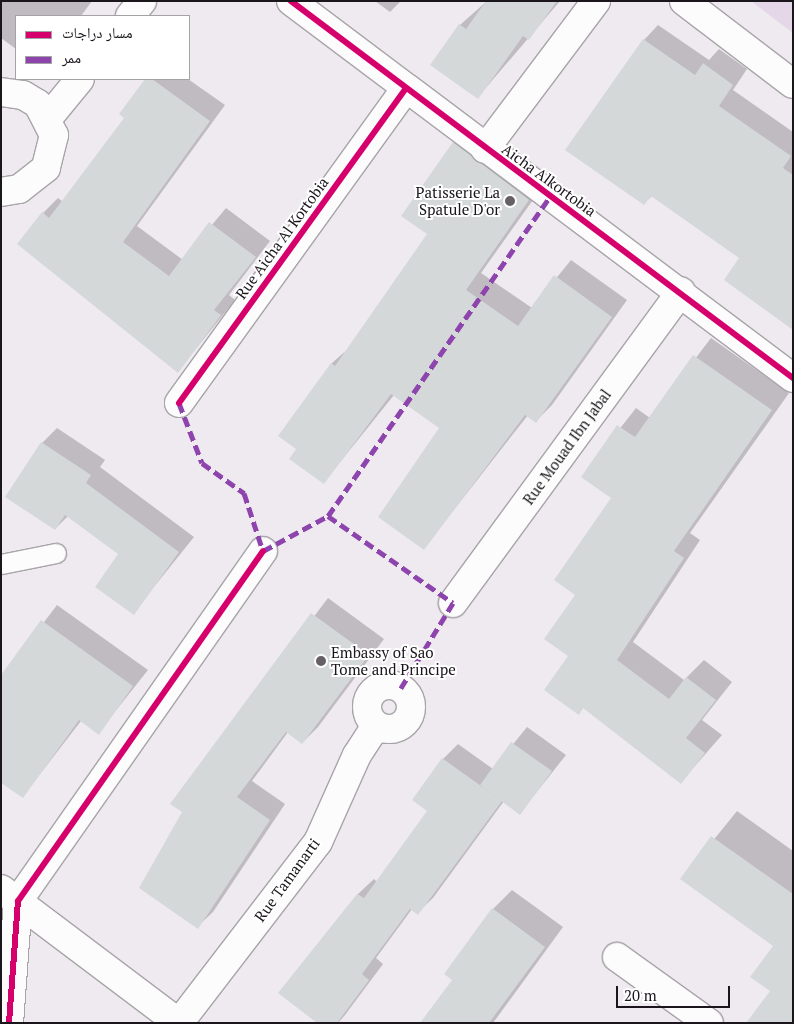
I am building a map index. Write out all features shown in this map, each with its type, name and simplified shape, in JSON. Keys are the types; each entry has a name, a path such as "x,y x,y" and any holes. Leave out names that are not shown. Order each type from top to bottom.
{"street":[{"path":"131,15 142,1"},
{"name":"Aicha Alkortobia","path":"291,1 485,149 681,292 793,378"},
{"path":"485,149 596,1"},
{"path":"684,1 793,84"},
{"path":"48,118 79,80"},
{"name":"Rue Aicha Al Kortobia","path":"179,403 406,88"},
{"path":"1,92 23,95 48,118 53,152 46,168 19,189 1,192"},
{"name":"Rue Mouad Ibn Jabal","path":"453,603 681,292"},
{"path":"8,1023 10,895 263,551"},
{"name":"Rue Tamanarti","path":"179,1023 318,842 356,756 376,726"},
{"path":"10,895 179,1023"},
{"path":"617,957 709,1023"}],"lane":[{"path":"1,564 56,553"}],"shaded area":[{"path":"751,1 793,1 793,33"}],"building":[{"path":"486,1 557,1 529,40 523,36 478,99 430,65 459,24 466,29"},
{"path":"643,39 695,75 703,63 733,85 719,106 791,156 783,168 793,175 793,330 724,280 739,258 651,196 644,205 565,150"},
{"path":"144,80 153,80 210,121 123,242 169,276 209,222 256,257 214,310 221,315 178,373 17,244 42,212 49,218 124,118 119,114"},
{"path":"453,142 529,200 466,290 518,326 554,275 612,317 536,423 525,415 424,550 378,517 439,428 391,394 324,484 289,459 296,449 278,436 331,363 335,366 427,234 401,216"},
{"path":"693,355 772,410 674,551 684,558 617,660 669,699 686,677 716,700 686,738 705,753 681,784 583,708 579,715 544,690 568,656 544,639 575,595 554,580 611,498 581,477 617,425 635,437"},
{"path":"41,442 91,475 86,483 179,552 134,615 95,587 118,554 65,515 55,530 5,497"},
{"path":"311,613 369,655 302,744 286,732 237,797 270,820 198,929 139,888 182,812 170,804"},
{"path":"41,620 133,686 99,735 79,720 23,798 1,783 1,675"},
{"path":"511,742 552,771 520,815 480,785"},
{"path":"442,758 502,801 418,915 410,909 362,974 369,980 337,1023 317,1023 278,993 357,894 364,898 427,811 412,800"},
{"path":"711,836 793,894 793,1023 746,1023 770,991 750,977 773,946 680,879"},
{"path":"492,908 545,947 489,1023 420,1023 452,980 444,974"}],"marked path":[{"path":"179,403 202,463 244,493 263,551 328,516 550,197"},
{"path":"328,516 453,603 401,688"}],"cycle path":[{"path":"291,1 793,378"},
{"path":"179,403 406,88"},
{"path":"9,1023 18,901 263,551"}],"place":[{"name":"Patisserie La Spatule D'or","path":"510,201"},
{"name":"Embassy of Sao Tome and Principe","path":"321,661"}]}
